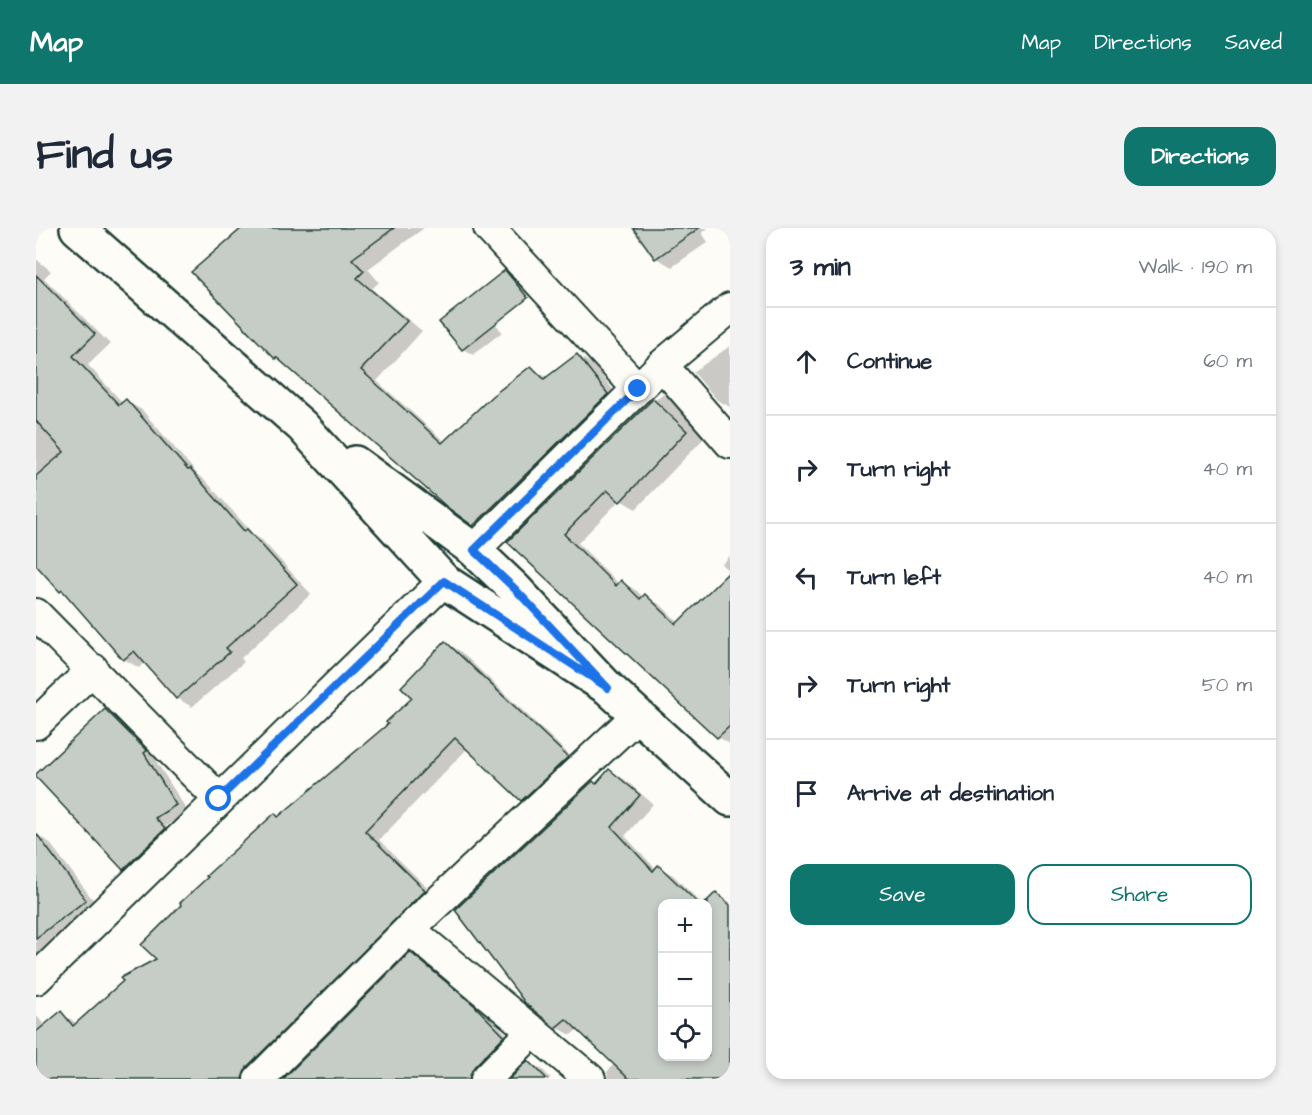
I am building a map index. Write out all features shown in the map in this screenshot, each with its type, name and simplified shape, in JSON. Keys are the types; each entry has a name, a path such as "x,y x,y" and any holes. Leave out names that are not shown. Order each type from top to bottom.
{"street":[{"path":"77,228 302,426 444,581 608,688"},
{"path":"489,228 638,389"},
{"path":"474,550 662,365 730,308"},
{"path":"662,365 730,443"},
{"path":"302,426 474,550 515,589 608,688 730,799"},
{"path":"36,979 444,581"},
{"path":"36,614 93,669 219,799"},
{"path":"36,724 93,669"},
{"path":"259,1079 409,929 638,715"},
{"path":"409,929 590,1079"},
{"path":"486,1079 533,1031"}],"building":[{"path":"242,228 394,228 352,259 364,271 357,278 407,321 361,370 442,443 492,396 531,366 544,379 577,354 608,394 473,526 447,507 276,357 275,359 191,272"},
{"path":"633,228 699,228 655,259"},
{"path":"505,270 528,298 462,350 439,322"},
{"path":"36,275 95,334 73,356 119,405 126,399 244,531 247,529 297,584 226,648 230,652 176,699 134,651 123,660 62,590 60,592 36,565 36,476 64,452 36,421"},
{"path":"653,399 687,431 620,502 607,490 564,534 616,586 621,580 640,599 645,594 676,624 730,571 730,726 717,738 507,542"},
{"path":"445,641 568,757 521,801 455,738 365,831 425,890 247,1067 242,1079 36,1079 36,1032 61,1011 73,1026 123,981 120,978 156,959 141,945 208,877 206,876 275,813 278,817 388,724 386,722 412,698 401,687"},
{"path":"105,709 147,751 144,753 176,805 155,818 165,829 123,870 36,777 36,774"},
{"path":"609,769 640,795 612,827 653,871 658,865 694,899 658,899 658,1061 712,1061 712,899 709,899 716,892 730,905 730,1079 629,1079 566,1019 555,1028 526,1004 455,910 593,781 596,784"},
{"path":"36,833 86,900 36,938"},
{"path":"410,952 474,1005 504,1036 474,1067 469,1079 283,1079"},
{"path":"528,1060 547,1079 510,1079"}],"route":[{"path":"219,799 444,581 608,688 515,589 474,550 638,389"}]}
